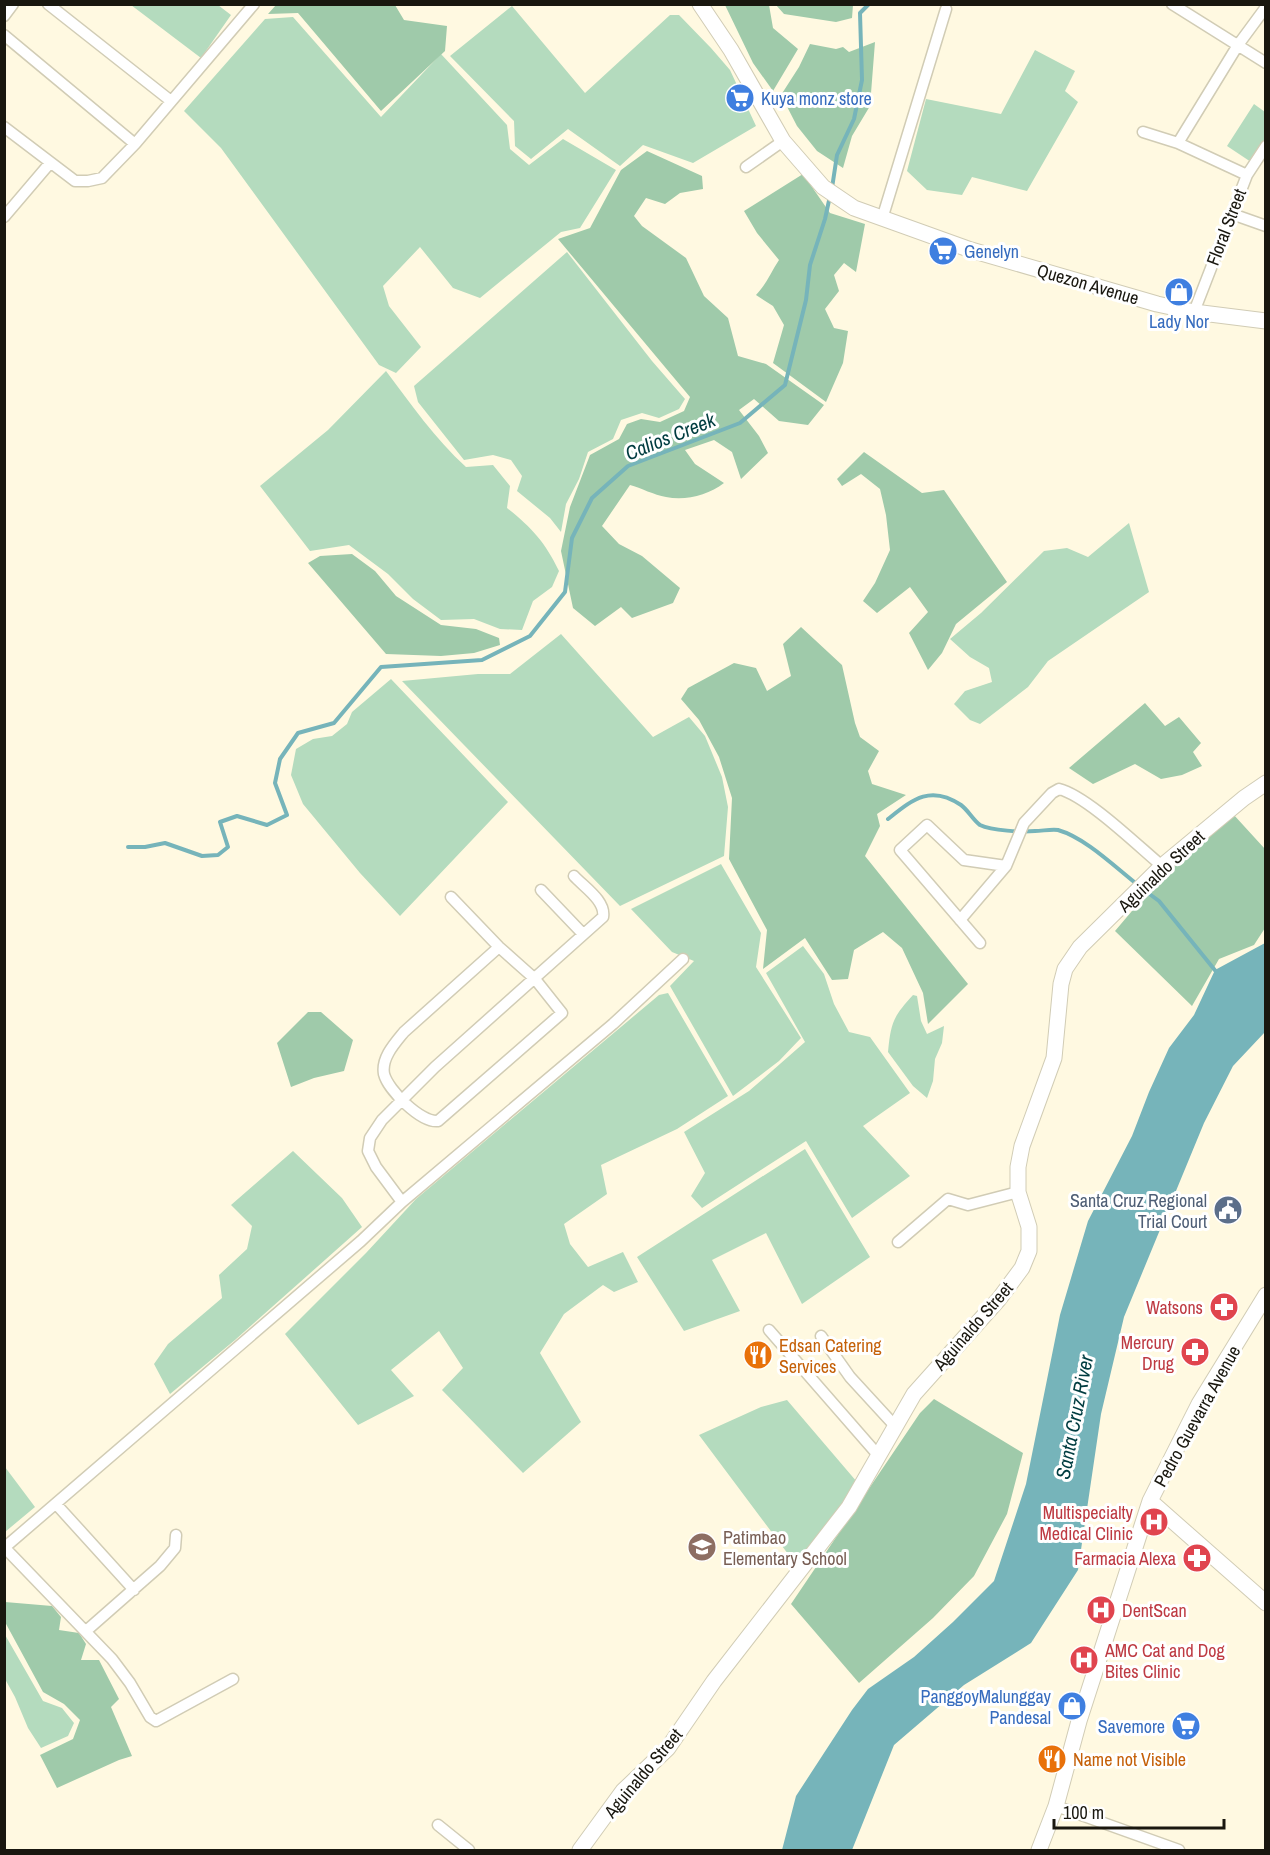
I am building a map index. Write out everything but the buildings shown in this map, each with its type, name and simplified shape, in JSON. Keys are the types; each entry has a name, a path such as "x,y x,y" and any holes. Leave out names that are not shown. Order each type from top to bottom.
{"street":[{"path":"4,16 13,4"},
{"path":"48,4 171,101"},
{"path":"4,127 75,181 102,178 135,144 254,4"},
{"name":"Quezon Avenue","path":"700,4 731,50 783,141 823,188 841,201 882,219 971,250 1157,304 1194,312 1266,321"},
{"path":"1172,4 1266,63"},
{"path":"1178,143 1238,45 1266,7"},
{"path":"882,219 946,9"},
{"path":"4,35 135,144"},
{"path":"1143,132 1178,143 1247,175"},
{"path":"746,167 783,141"},
{"name":"Floral Street","path":"1194,312 1247,175 1266,146"},
{"path":"6,213 50,163"},
{"path":"1232,214 1266,226"},
{"name":"Aguinaldo Street","path":"579,1851 624,1791 668,1748 714,1681 849,1507 914,1394 999,1299 1022,1268 1029,1251 1029,1227 1018,1192 1018,1167 1022,1146 1054,1058 1061,984 1065,969 1080,947 1162,866 1244,798 1266,783"},
{"path":"960,920 1006,866 1024,823 1052,793 1059,789 1069,791 1098,812 1162,866"},
{"path":"980,944 900,850 927,825 964,860 1006,866"},
{"path":"402,1202 376,1167 368,1151 370,1138 382,1120 435,1067 603,917 604,910 599,902 574,876"},
{"path":"541,890 583,934"},
{"path":"451,897 499,947 535,979 562,1013 438,1121 431,1122 419,1116 403,1100 384,1074 392,1045 499,947"},
{"path":"233,1679 156,1721 150,1717 130,1683 112,1659 5,1548 361,1241 402,1202 613,1024 683,959"},
{"path":"898,1242 948,1199 968,1205 1018,1192"},
{"name":"Pedro Guevarra Avenue","path":"1039,1851 1056,1806 1079,1721 1150,1501 1199,1404 1266,1295"},
{"path":"768,1330 878,1455"},
{"path":"821,1336 850,1377 895,1426"},
{"path":"1150,1501 1266,1603"},
{"path":"56,1504 134,1590"},
{"path":"86,1631 160,1566 175,1548 176,1535"},
{"path":"1056,1806 1179,1851"},
{"path":"438,1826 469,1851"}],"green space":[{"path":"131,5 218,5 231,15 201,58"},
{"path":"276,5 395,5 404,20 447,26 445,51 381,111 298,13 268,14"},
{"path":"725,5 769,5 773,28 798,49 773,91 753,63"},
{"path":"776,5 853,5 852,18 836,22 784,14"},
{"path":"512,6 585,93 670,15 679,15 730,70 756,126 693,163 643,145 620,166 568,129 531,159 515,146 514,121 450,56"},
{"path":"293,17 381,117 441,54 507,125 510,149 529,165 563,139 616,170 580,228 561,232 480,298 453,288 420,247 383,286 389,306 421,347 396,373 379,365 221,148 184,111 265,19"},
{"path":"875,42 870,106 852,136 843,168 817,151 797,126 781,95 799,67 810,44 836,49 843,47 849,52"},
{"path":"1035,50 1075,71 1065,91 1078,102 1027,191 972,177 962,195 927,190 907,171 926,99 1001,114"},
{"path":"1254,104 1265,112 1265,139 1251,162 1227,146"},
{"path":"647,151 702,176 703,189 680,193 665,204 646,198 634,216 642,226 686,258 704,296 728,318 738,356 766,364 824,405 808,425 779,421 754,399 739,410 759,436 768,453 741,479 732,452 714,440 685,450 695,464 724,483 718,487 696,496 674,498 657,495 630,485 602,526 619,544 642,556 680,588 673,603 632,618 621,607 595,626 573,608 561,551 570,507 590,455 619,439 627,424 641,419 660,422 684,411 690,397 558,239 590,228 621,170"},
{"path":"803,174 830,213 865,224 856,272 844,263 834,275 839,291 825,309 834,328 848,331 843,363 826,402 773,363 784,325 773,306 756,295 779,260 757,233 744,211"},
{"path":"567,252 652,361 685,399 679,409 659,418 642,413 621,420 613,439 588,452 579,479 566,504 561,532 550,518 517,491 522,476 511,460 493,455 464,460 418,402 414,386"},
{"path":"386,371 434,433 466,467 493,465 510,486 507,508 537,536 554,561 559,571 552,587 533,601 522,630 500,629 474,619 441,620 413,599 388,574 349,545 310,551 260,486 328,430"},
{"path":"864,452 922,493 944,490 1007,582 956,624 942,653 928,670 909,633 928,612 910,587 877,613 863,601 875,583 890,550 886,515 880,489 861,474 842,486 837,479"},
{"path":"1129,523 1149,592 1048,661 1028,687 980,724 970,720 954,704 965,691 992,682 989,668 970,657 950,639 981,613 1044,551 1067,548 1088,557"},
{"path":"352,554 375,571 396,596 441,625 476,629 499,638 500,645 474,653 441,656 386,654 308,563 320,556"},
{"path":"801,627 842,665 860,737 879,751 868,771 872,784 906,795 877,814 880,826 865,856 968,984 928,1024 923,993 902,948 883,932 854,950 848,979 832,980 805,938 763,969 767,930 729,859 732,798 719,757 699,720 681,699 688,688 734,663 756,668 767,691 791,676 783,644"},
{"path":"561,634 653,737 689,717 705,736 722,777 728,807 724,856 620,906 402,681 478,674 510,674"},
{"path":"391,679 508,802 400,916 360,873 303,804 291,775 296,749 313,739 332,736 347,724 352,712"},
{"path":"1145,703 1165,726 1179,717 1201,743 1193,752 1202,766 1182,775 1161,779 1135,764 1093,784 1069,768"},
{"path":"1233,814 1265,849 1265,928 1254,945 1219,959 1192,1006 1115,931 1154,885"},
{"path":"721,864 761,933 756,967 801,1038 779,1061 733,1096 670,986 694,961 672,952 631,909"},
{"path":"803,946 824,974 834,1004 849,1032 870,1037 910,1093 863,1126 910,1176 852,1218 806,1141 702,1208 691,1196 705,1173 684,1132 749,1091 805,1042 766,973"},
{"path":"668,993 728,1096 677,1129 601,1165 607,1194 564,1224 570,1244 588,1267 623,1252 638,1282 614,1292 603,1285 564,1314 540,1353 581,1422 523,1473 442,1390 463,1368 439,1331 391,1370 414,1396 358,1425 285,1334 416,1199 659,995"},
{"path":"913,995 917,996 921,1021 927,1034 944,1026 942,1043 935,1059 933,1081 927,1098 913,1086 888,1052 894,1020"},
{"path":"308,1012 321,1012 353,1040 344,1071 314,1078 291,1087 277,1043"},
{"path":"805,1149 870,1257 802,1304 766,1233 712,1260 740,1311 684,1331 637,1257"},
{"path":"293,1151 342,1198 362,1227 235,1340 170,1394 154,1364 168,1344 222,1298 219,1275 247,1249 252,1226 231,1205"},
{"path":"934,1399 1023,1453 1007,1514 974,1576 933,1618 859,1683 791,1604 920,1413"},
{"path":"787,1400 857,1482 797,1566 699,1435 761,1407"},
{"path":"5,1467 35,1507 4,1532"},
{"path":"5,1602 52,1606 61,1617 59,1630 79,1633 86,1644 81,1660 99,1660 119,1699 111,1707 132,1756 57,1788 40,1755 73,1739 80,1720 64,1704 43,1692 5,1622"},
{"path":"4,1633 43,1701 62,1708 74,1723 68,1736 41,1748 28,1728 5,1679"}],"water":[{"name":"Santa Cruz River","path":"1265,943 1265,1032 1233,1066 1204,1123 1124,1317 1101,1414 1078,1570 1031,1643 964,1685 894,1745 852,1850 782,1850 796,1796 868,1689 914,1657 994,1581 1026,1484 1060,1315 1088,1221 1132,1136 1169,1048 1194,1015 1215,970"}],"waterway":[{"name":"Calios Creek","path":"832,188 837,155 854,119 862,80 860,13 869,4"},
{"name":"Calios Creek","path":"128,847 145,847 165,843 202,856 218,855 228,847 220,822 237,816 267,825 287,815 275,783 280,759 298,733 334,723 381,667 482,660 530,636 565,592 572,538 592,498 628,466 740,423 785,385 806,300 810,265 830,196"},
{"path":"888,819 922,797 940,796 961,805 977,823 985,827 1015,831 1058,830 1069,834 1090,846 1138,885"},
{"path":"1144,890 1159,901 1218,974"}],"place":[{"name":"Kuya monz store","path":"740,98"},
{"name":"Genelyn","path":"943,251"},
{"name":"Lady Nor","path":"1179,292"},
{"name":"Santa Cruz Regional Trial Court","path":"1228,1210"},
{"name":"Watsons","path":"1224,1307"},
{"name":"Mercury Drug","path":"1195,1352"},
{"name":"Edsan Catering Services","path":"758,1355"},
{"name":"Multispecialty Medical Clinic","path":"1154,1522"},
{"name":"Patimbao Elementary School","path":"702,1547"},
{"name":"Farmacia Alexa","path":"1197,1558"},
{"name":"DentScan","path":"1101,1610"},
{"name":"AMC Cat and Dog Bites Clinic","path":"1084,1660"},
{"name":"PanggoyMalunggay Pandesal","path":"1072,1706"},
{"name":"Savemore","path":"1186,1726"},
{"name":"Name not Visible","path":"1052,1759"}]}
